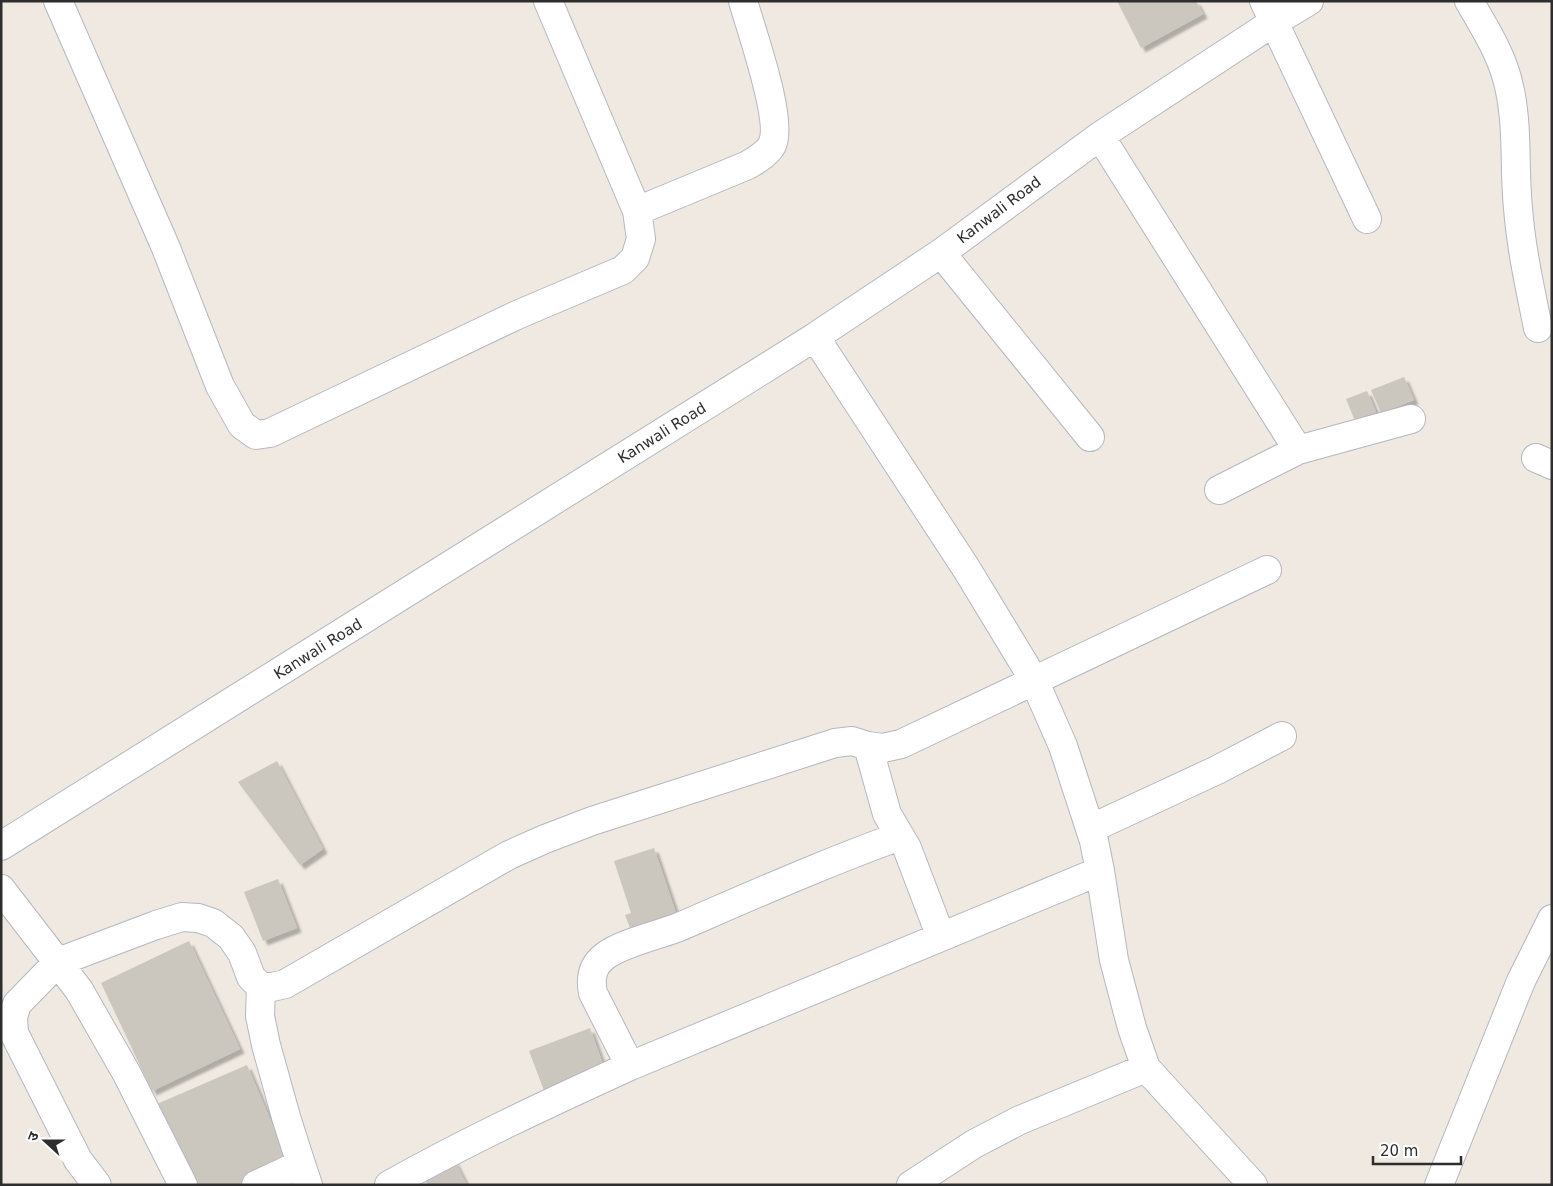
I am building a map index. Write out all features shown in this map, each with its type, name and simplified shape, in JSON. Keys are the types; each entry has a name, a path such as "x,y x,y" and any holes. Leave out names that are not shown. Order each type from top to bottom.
{"street":[{"path":"58,1 166,248 220,386 242,425 256,435 270,433 517,315 623,270 635,258 641,239 638,211 548,1"},
{"path":"638,211 748,165 763,155 772,145 774,133 772,99 742,1"},
{"name":"Kanwali Road","path":"3,841 815,337 941,253 1269,11 1309,1"},
{"path":"1469,1 1498,52 1510,90 1523,254 1538,328"},
{"path":"1269,11 1367,219"},
{"path":"1100,136 1298,450"},
{"path":"941,253 1090,437"},
{"path":"815,337 966,568 1034,680 1063,746 1090,829 1100,871 1114,960 1132,1028 1146,1068 1253,1185"},
{"path":"1219,490 1298,450 1411,419"},
{"path":"97,1185 78,1160 14,1033 14,1017 17,1004 58,962 156,925 182,918 198,918 213,923 231,937 242,953 251,977 261,986 272,987 285,984 509,855 544,839 592,821 835,743 852,741 883,748 901,744 1266,570"},
{"path":"1090,829 1217,770 1282,736"},
{"path":"868,746 887,814 908,848 941,937"},
{"path":"630,1066 593,993 591,980 594,969 605,956 851,854 900,836"},
{"path":"389,1185 534,1110 630,1066 1100,871"},
{"path":"1,889 79,990 127,1074 183,1185"},
{"path":"1439,1185 1521,981 1552,919"},
{"path":"256,1185 305,1174 286,1117 266,1044 260,1016 261,986"},
{"path":"911,1185 974,1144 1020,1120 1146,1068"}],"building":[{"path":"1117,1 1196,1 1203,14 1141,48"},
{"path":"1404,377 1414,400 1381,413 1371,390"},
{"path":"1367,391 1376,412 1355,421 1346,399"},
{"path":"277,761 323,849 300,865 238,782"},
{"path":"654,848 676,913 630,928 625,915 631,913 614,861"},
{"path":"278,879 297,928 263,941 244,892"},
{"path":"189,941 240,1049 152,1091 101,983"},
{"path":"590,1028 606,1073 546,1096 529,1051"},
{"path":"247,1065 289,1164 240,1185 174,1185 143,1110"},
{"path":"454,1160 467,1185 428,1185 423,1177"}]}
